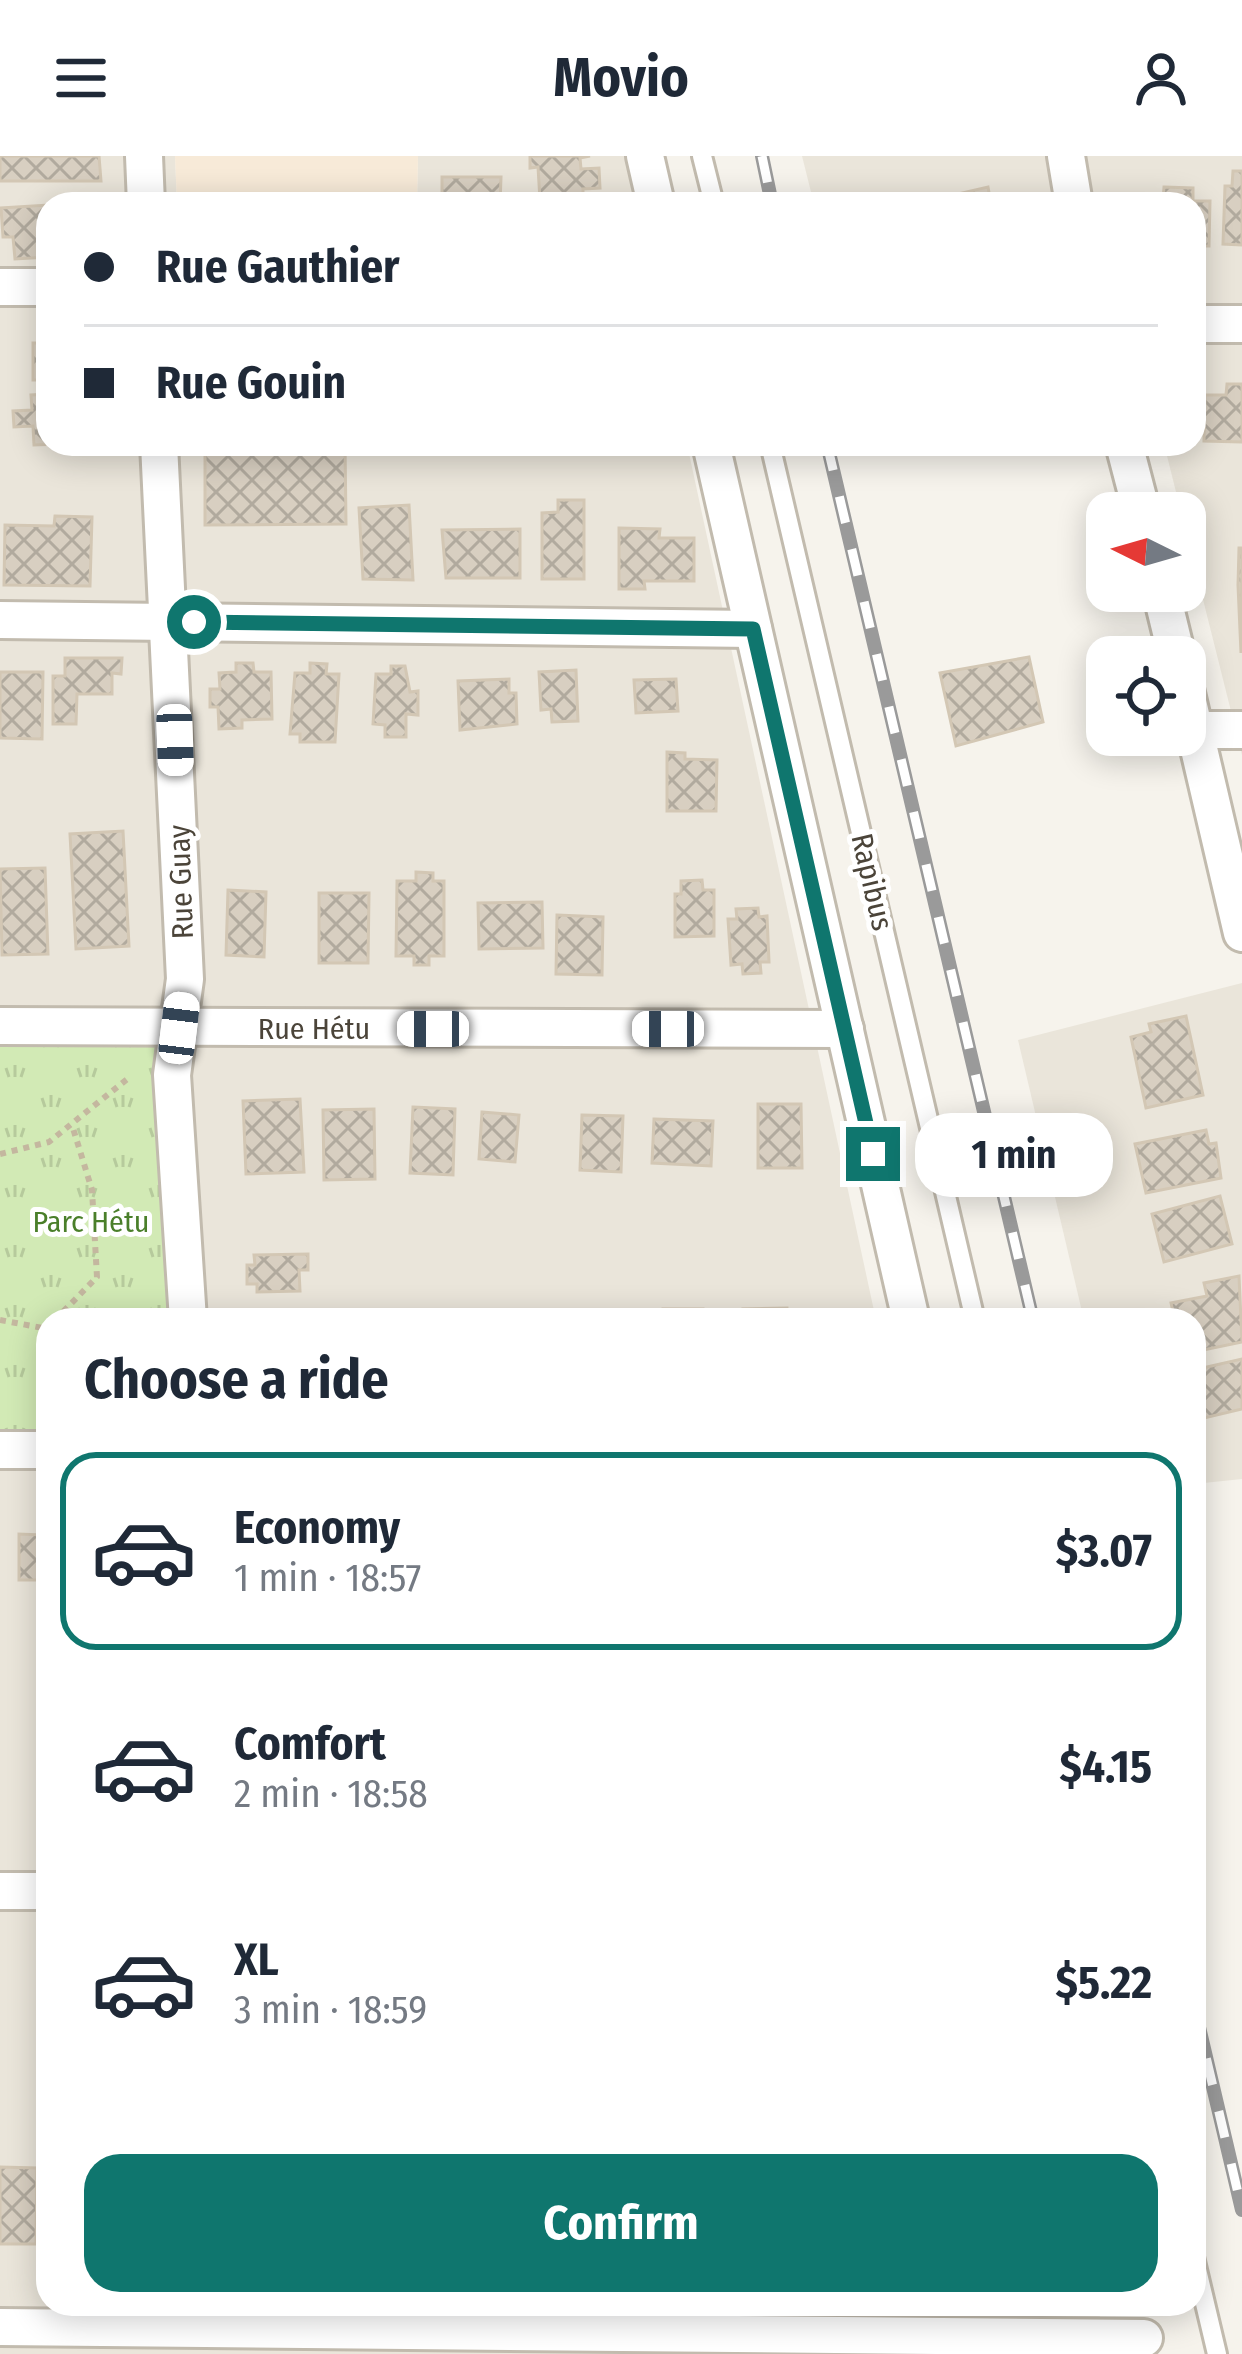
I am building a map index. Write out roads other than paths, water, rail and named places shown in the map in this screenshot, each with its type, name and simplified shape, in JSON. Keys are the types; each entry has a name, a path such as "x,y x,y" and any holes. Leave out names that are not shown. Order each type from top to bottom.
{"street":[{"path":"143,156 145,192"},
{"path":"645,156 653,192"},
{"path":"1066,156 1072,192"},
{"path":"0,287 36,287"},
{"path":"1206,324 1242,324"},
{"name":"Rue Guay","path":"160,456 185,979 172,1075 187,1308"},
{"path":"714,456 908,1308"},
{"path":"1127,456 1137,492"},
{"path":"0,620 753,629"},
{"path":"1206,730 1242,730"},
{"path":"1201,756 1242,933"},
{"name":"Rue Hétu","path":"0,1026 845,1029"},
{"path":"0,1450 36,1450"},
{"path":"0,1891 36,1892"},
{"path":"0,2326 1142,2332"}],"lane":[{"path":"702,156 711,192"},
{"name":"Rapibus","path":"773,456 972,1308"},
{"path":"1206,2310 1216,2354"}],"railway":[{"path":"762,156 770,192"},
{"path":"830,456 1030,1308"},
{"path":"1206,2057 1242,2210"}],"park label":[{"name":"Parc Hétu","path":"91,1222"}]}
